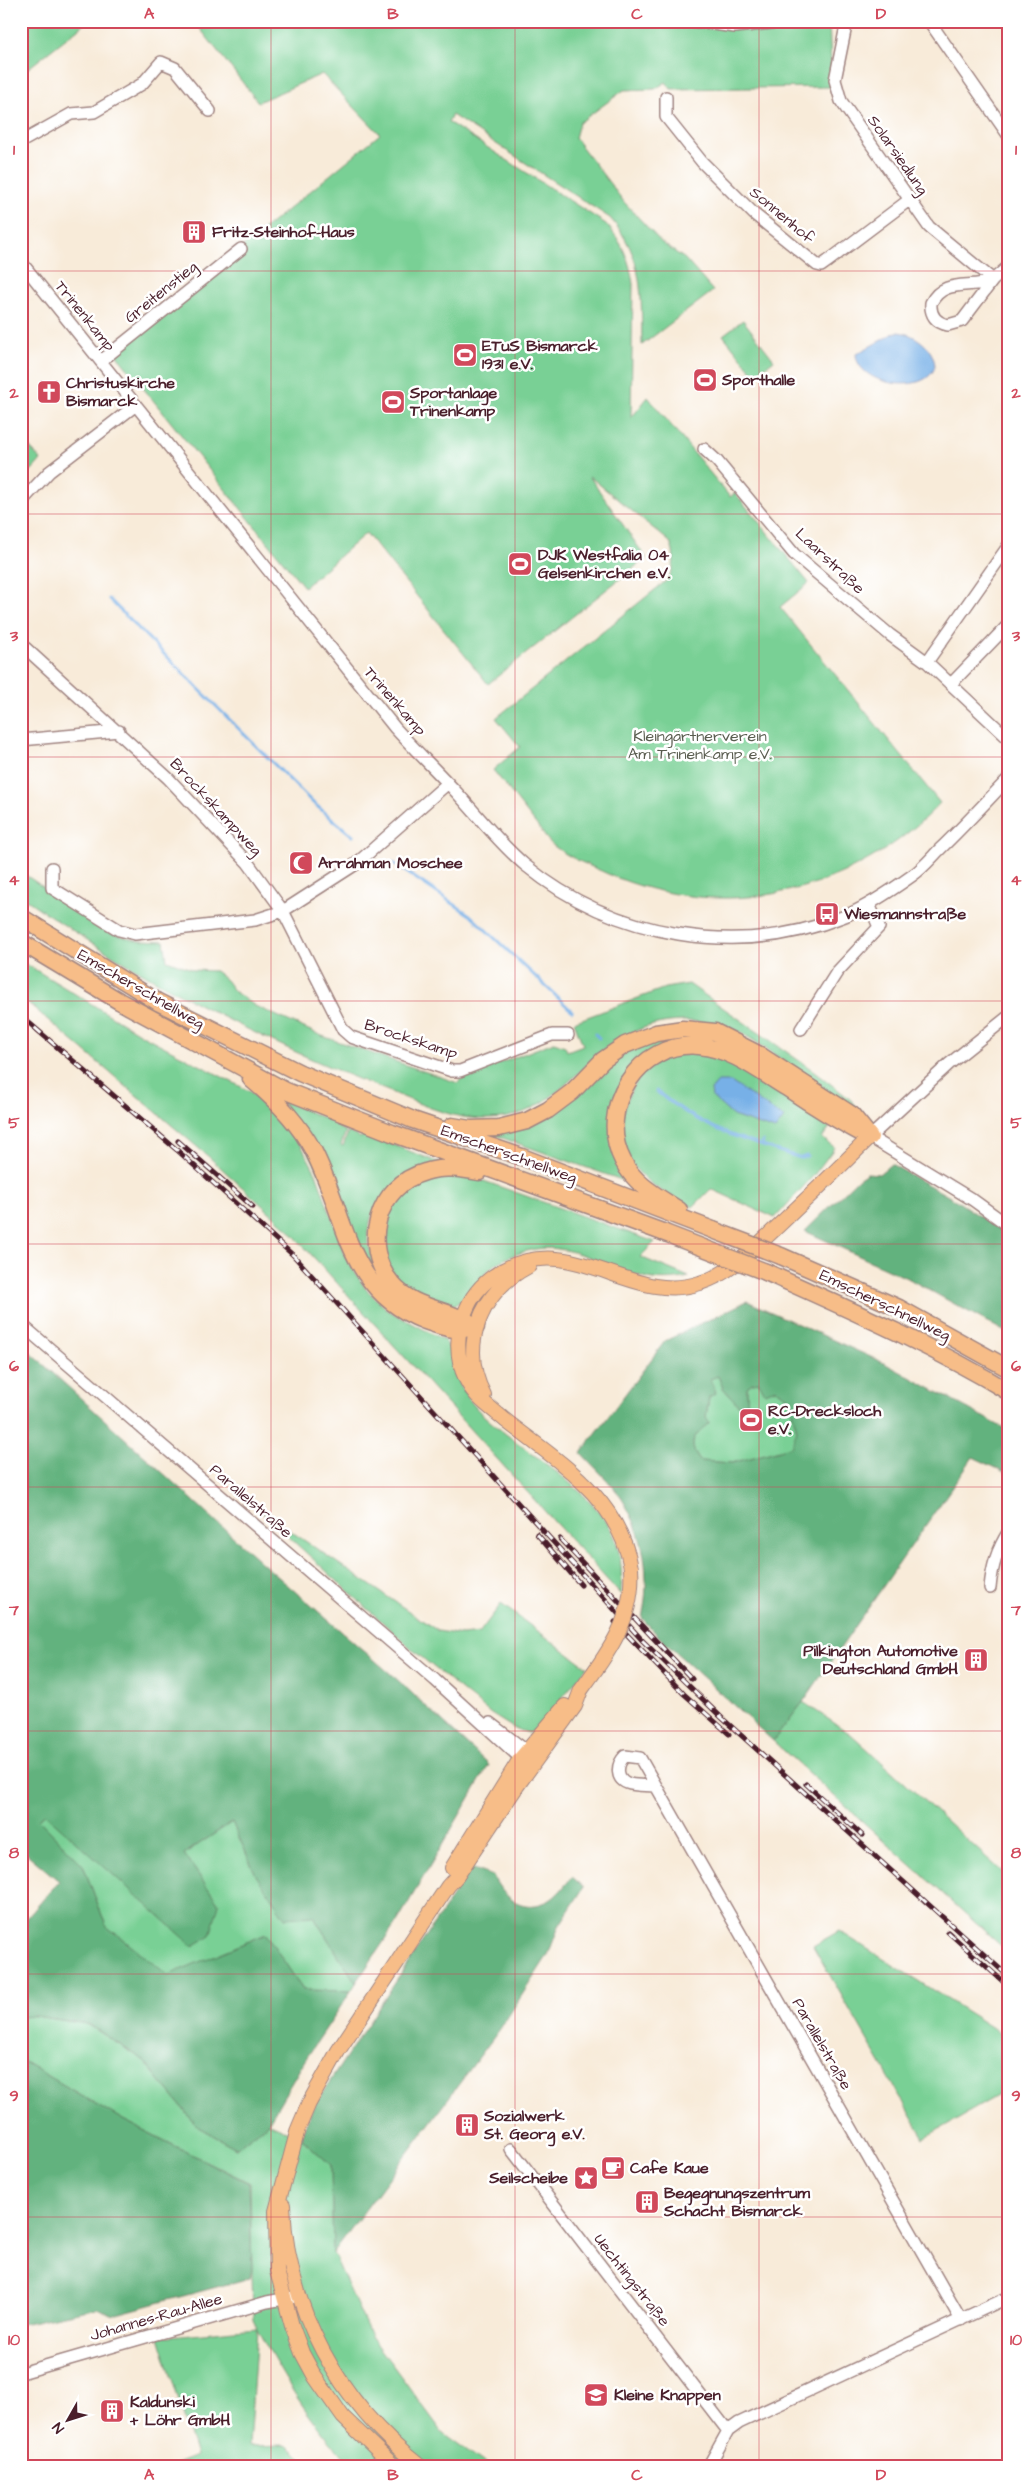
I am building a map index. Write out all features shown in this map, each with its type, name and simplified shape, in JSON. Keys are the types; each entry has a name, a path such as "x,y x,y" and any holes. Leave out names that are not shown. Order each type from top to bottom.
{"highway":[{"name":"Emscherschnellweg","path":"21,917 109,973 216,1032 300,1073 413,1120 522,1157 683,1216 713,1230 781,1256 898,1308 1009,1369"},
{"name":"Emscherschnellweg","path":"21,942 119,1001 286,1091 392,1134 520,1179 766,1272 885,1326 971,1369 1009,1392"},
{"path":"413,1120 470,1129 499,1128 527,1121 548,1110 572,1092 603,1060 625,1045 656,1033 682,1029 715,1032 758,1054 852,1115 870,1138"},
{"path":"683,1216 649,1191 630,1173 618,1150 614,1136 616,1110 626,1085 640,1066 662,1052 686,1046 698,1046 723,1051 746,1062 837,1121 870,1138"},
{"path":"208,1049 263,1089 286,1113 305,1137 324,1175 356,1260 369,1281 388,1300 409,1314 466,1325"},
{"path":"466,1325 411,1299 398,1290 387,1278 378,1256 375,1240 382,1208 391,1194 402,1183 416,1175 431,1170 458,1169 520,1179"}],"main road":[{"path":"395,2467 359,2434 328,2397 302,2353 284,2299 277,2271 276,2211 298,2129 309,2103 338,2050 448,1886 450,1872 528,1759 605,1658 623,1626 632,1588 631,1568 620,1528 601,1501 589,1487 480,1400 466,1380 459,1356 476,1293 498,1273 519,1263 554,1259 594,1266 656,1287 679,1288 702,1283 725,1271 748,1254 870,1138"},
{"path":"283,2187 285,2224 300,2296 319,2345 341,2385 371,2422 421,2467"}],"street":[{"path":"691,21 735,27 791,21"},
{"name":"Solarsiedlung","path":"847,21 836,72 837,92 929,227 993,280"},
{"path":"929,21 1009,136"},
{"path":"21,142 71,114 94,112 142,84 161,62 175,68 210,111"},
{"name":"Sonnenhof","path":"666,97 666,117 702,162 754,214 818,265 821,266 828,261 909,200"},
{"name":"Greitenstieg","path":"101,361 241,249"},
{"name":"Trinenkamp","path":"21,262 402,736 448,783 504,846 525,865 578,901 626,922 678,935 746,939 799,931 845,916 869,904 915,874 1009,778"},
{"path":"993,280 981,285 958,285 943,290 930,303 932,315 942,324 954,325 958,323 993,280 1009,266"},
{"path":"21,502 49,472 136,405"},
{"name":"Laarstraße","path":"704,450 717,461 794,554 890,635 927,662 1009,739"},
{"path":"927,662 1009,545"},
{"path":"951,684 1009,624"},
{"name":"Brockskampweg","path":"21,644 119,731 168,778 234,847 266,885 283,911"},
{"path":"21,740 119,731"},
{"path":"52,868 52,888 119,930 135,934 255,920 283,911 356,864 448,783"},
{"path":"800,1029 837,972 879,927 869,904"},
{"name":"Brockskamp","path":"283,911 343,1030 351,1037 452,1071 460,1071 552,1035 568,1034"},
{"path":"1009,1016 950,1064 870,1138 973,1200 1009,1226"},
{"name":"Parallelstraße","path":"21,1324 528,1759"},
{"path":"990,1588 991,1570 995,1557 1009,1531"},
{"name":"Parallelstraße","path":"655,1786 961,2320"},
{"name":"Uechtingstraße","path":"511,2149 728,2431"},
{"name":"Johannes-Rau-Allee","path":"21,2373 300,2296"},
{"path":"708,2467 728,2431 751,2417 1009,2297"}],"green space":[{"path":"21,21 88,21 21,74"},
{"name":"Kleingärtnerverein Am Trinenkamp e.V.","path":"194,21 829,21 832,87 671,89 666,82 655,89 624,90 579,123 575,138 624,202 662,243 685,259 713,291 642,345 641,294 635,262 630,247 610,218 452,115 448,122 606,224 617,237 630,267 633,284 631,418 648,397 730,497 735,493 809,583 780,607 940,803 906,834 869,860 828,879 786,891 742,898 697,897 652,889 608,874 566,854 554,846 493,770 520,747 496,718 667,580 674,562 670,542 589,476 646,558 488,684 366,533 304,587 114,352 380,134 322,74 258,102"},
{"path":"743,320 774,360 755,375 723,335"},
{"path":"21,438 41,460 21,482"},
{"path":"21,872 111,933 137,940 164,941 167,960 194,970 215,971 226,980 235,992 255,1006 322,1036 458,1083 462,1078 554,1042 565,1046 567,1051 583,1045 574,1022 665,988 689,984 814,1071 850,1099 862,1112 826,1091 742,1034 718,1025 684,1021 652,1025 621,1038 554,1095 525,1112 508,1117 488,1119 461,1117 383,1089 289,1049 242,1027 151,978 64,925 21,896"},
{"path":"21,961 144,1036 251,1092 273,1111 301,1145 316,1173 347,1260 366,1289 389,1311 444,1340 451,1351 457,1377 462,1388 477,1409 574,1487 592,1503 606,1520 615,1538 619,1552 621,1595 287,1228 209,1157 21,997"},
{"path":"683,1035 721,1040 684,1041 613,1099 633,1184 494,1135 596,1077 628,1051 646,1042"},
{"path":"704,1052 739,1066 830,1127 822,1138 834,1147 832,1151 814,1175 775,1218 711,1189 693,1207 650,1183 629,1160 624,1149 621,1137 621,1123 624,1109 629,1095 644,1072 653,1064 665,1058"},
{"path":"281,1100 341,1125 339,1128 346,1131 341,1145 343,1146 348,1132 361,1138 363,1133 440,1163 372,1215 368,1231 368,1244 379,1276 371,1270"},
{"path":"891,1164 957,1201 1009,1236 1009,1334 911,1280 805,1231 858,1179 867,1173 879,1174"},
{"path":"432,1176 466,1177 484,1181 655,1242 640,1257 689,1277 666,1280 655,1279 630,1273 572,1252 542,1248 518,1254 496,1264 465,1298 452,1306 429,1302 403,1285 393,1273 386,1259 382,1244 382,1229 386,1213 394,1200 412,1186"},
{"path":"747,1301 884,1363 1009,1431 1009,1474 973,1457 803,1702 773,1741 660,1638 642,1618 645,1602 646,1572 641,1542 636,1527 618,1493 581,1453 665,1341","holes":["718,1376 723,1388 742,1409 746,1410 747,1387 752,1383 759,1382 765,1393 776,1389 788,1397 797,1430 791,1447 732,1463 700,1461 693,1444 699,1432 709,1423 706,1417 709,1397 716,1393 710,1379"]},
{"path":"21,1344 261,1562 400,1682 489,1765 397,1922 356,1983 313,1916 285,1918 257,1877 232,1822 184,1854 219,1904 210,1936 193,1946 45,1814 38,1819 83,1865 106,1926 168,1975 266,1934 303,1990 351,1991 305,2060 268,2123 236,2148 198,2127 142,2059 88,2024 35,2016 21,2017 21,1925 59,1881 21,1849"},
{"name":"RC-Drecksloch e.V.","path":"718,1376 723,1388 742,1409 747,1410 747,1387 752,1383 759,1382 769,1390 776,1389 788,1397 797,1431 791,1447 732,1463 700,1461 693,1444 699,1432 709,1423 706,1417 709,1397 716,1392 709,1379"},
{"path":"258,1509 438,1631 462,1635 479,1633 501,1604 587,1667 537,1729 529,1733 515,1729 491,1714 414,1651"},
{"path":"803,1702 852,1735 1009,1878 1009,1953 773,1741"},
{"path":"45,1814 219,1904 184,1854 232,1822 257,1877 313,1916 356,1983 351,1991 303,1990 266,1934 168,1976 106,1926 83,1865 37,1819"},
{"path":"471,1868 493,1876 509,1897 523,1905 541,1904 550,1900 572,1877 584,1887 559,1926 548,1955 500,2029 333,2253 331,2165 300,2137 313,2107"},
{"path":"839,1931 993,2028 1009,2042 1009,2089 924,2138 813,1946"},
{"path":"35,2016 87,2024 142,2059 198,2127 236,2148 268,2123 300,2137 331,2165 333,2253 371,2336 443,2433 490,2467 353,2467 311,2418 278,2367 257,2329 249,2446 286,2445 314,2467 169,2467 196,2456 159,2337 257,2328 253,2320 250,2183 123,2120 21,2060 21,2017"},
{"path":"21,2060 123,2120 249,2183 252,2268 250,2278 113,2315 97,2308 21,2324"}],"water":[{"path":"896,332 916,338 927,347 934,359 935,366 930,375 920,381 907,384 893,383 880,380 868,374 859,365 856,354"},
{"path":"718,1082 731,1082 784,1118 775,1130 733,1116 712,1097 711,1090"}],"waterway":[{"path":"109,599 312,802 353,836"},
{"path":"393,863 470,915 572,1011"},
{"path":"595,1034 599,1038"},
{"path":"656,1091 708,1125 742,1139 801,1158 807,1156"},
{"path":"762,1146 763,1141"}],"railway":[{"path":"21,1016 177,1150 294,1256 643,1641 722,1718 1009,1977"},
{"path":"178,1141 253,1207"},
{"path":"537,1534 581,1585"},
{"path":"560,1539 692,1679"},
{"path":"615,1622 684,1694 729,1734"},
{"path":"806,1784 862,1835"},
{"path":"948,1932 1009,1987"}],"place":[{"name":"Fritz-Steinhof-Haus","path":"194,232"},
{"name":"ETuS Bismarck 1931 e.V.","path":"465,355"},
{"name":"Sporthalle","path":"705,380"},
{"name":"Christuskirche Bismarck","path":"49,392"},
{"name":"Sportanlage Trinenkamp","path":"393,402"},
{"name":"DJK Westfalia 04 Gelsenkirchen e.V.","path":"520,564"},
{"name":"Arrahman Moschee","path":"301,863"},
{"name":"Wiesmannstraße","path":"827,914"},
{"name":"RC-Drecksloch e.V.","path":"751,1420"},
{"name":"Pilkington Automotive Deutschland GmbH","path":"976,1660"},
{"name":"Sozialwerk St. Georg e.V.","path":"467,2125"},
{"name":"Cafe Kaue","path":"613,2168"},
{"name":"Seilscheibe","path":"586,2178"},
{"name":"Begegnungszentrum Schacht Bismarck","path":"647,2202"},
{"name":"Kleine Knappen","path":"596,2395"},
{"name":"Kaldunski + Löhr GmbH","path":"112,2411"}]}
